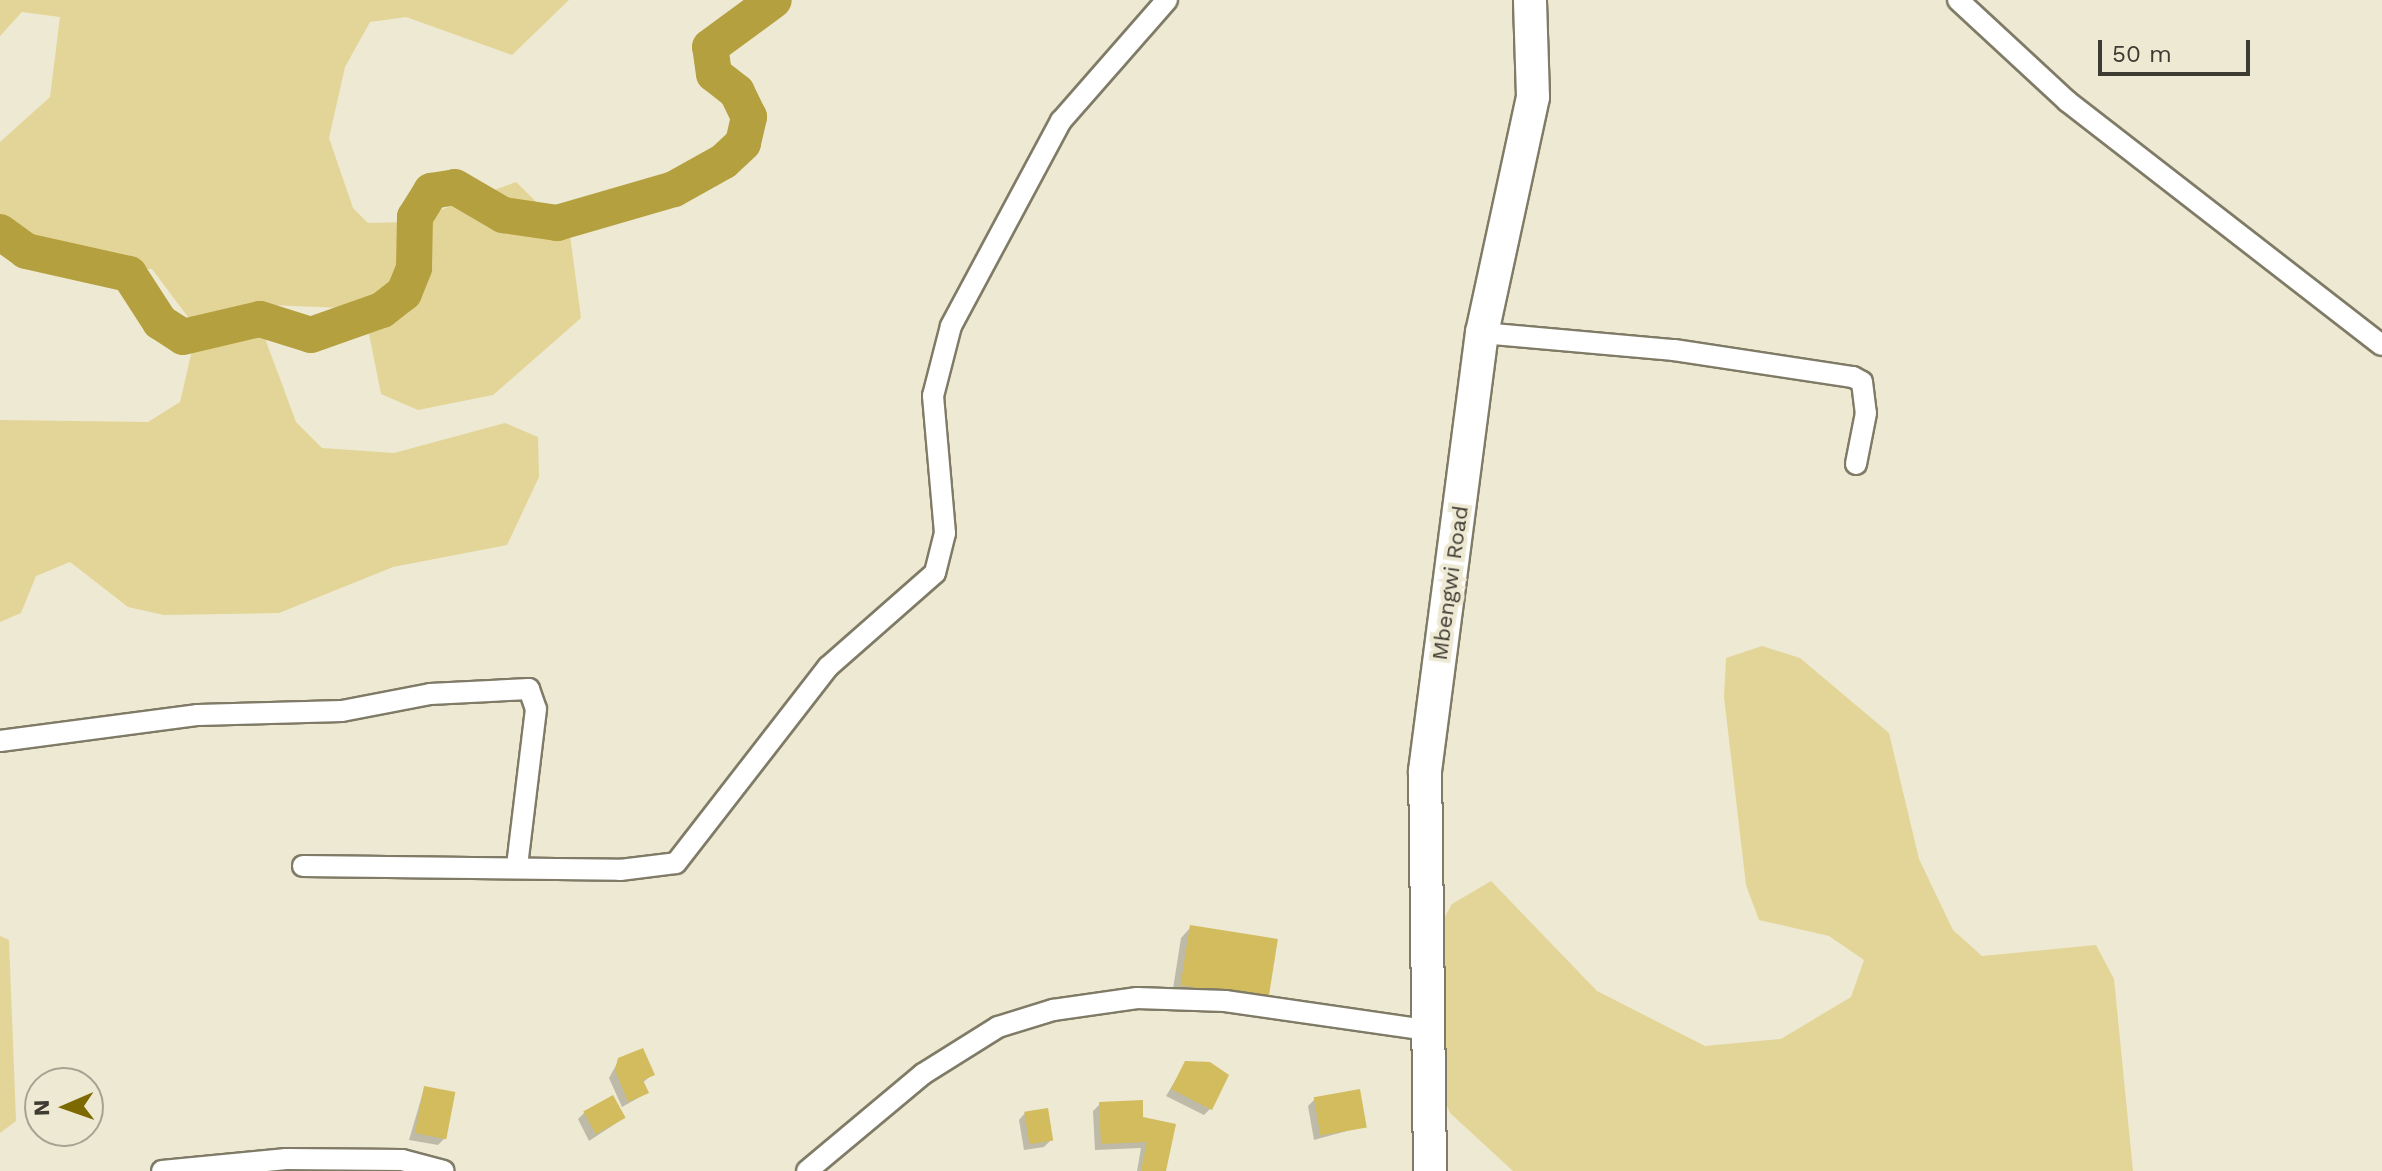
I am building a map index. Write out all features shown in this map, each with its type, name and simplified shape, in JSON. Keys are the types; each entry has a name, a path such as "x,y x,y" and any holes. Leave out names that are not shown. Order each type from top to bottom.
{"main road":[{"name":"Mbengwi Road","path":"1430,1171 1432,1031 1425,771 1482,333 1533,97 1530,0"}],"street":[{"path":"303,866 517,866 620,870 676,863 828,667 935,573 945,533 933,396 951,326 1061,121 1167,0"},
{"path":"1965,3 2067,101 2382,345"},
{"path":"1482,333 1674,350 1853,377 1866,397 1856,464"},
{"path":"0,741 198,715 342,711 430,694 529,689 536,709 517,866"},
{"path":"807,1171 923,1074 998,1027 1053,1010 1137,998 1225,1001 1432,1031"},
{"path":"162,1171 286,1159 402,1160 444,1171"}],"shaded area":[{"path":"0,0 569,0 512,55 406,17 370,22 345,67 329,138 353,208 368,223 408,222 516,182 570,235 581,318 493,395 418,410 381,394 364,309 272,305 266,341 296,422 322,448 394,453 505,423 538,437 539,477 507,545 393,567 279,613 164,615 128,607 70,562 36,576 21,613 0,622 0,420 148,422 180,402 197,329 152,269 42,269 9,252 0,232 0,142 50,97 60,17 22,12 0,36"},
{"path":"1762,646 1800,658 1889,733 1919,859 1953,930 1982,956 2096,945 2114,979 2133,1171 1513,1171 1450,1113 1414,1027 1423,956 1452,904 1491,881 1597,991 1705,1046 1781,1039 1851,997 1864,960 1829,936 1759,920 1746,885 1724,697 1726,658"},
{"path":"0,936 9,940 16,1121 0,1133"}],"building":[{"path":"1190,925 1278,939 1268,999 1180,985"},
{"path":"643,1048 655,1075 643,1080 649,1093 628,1102 615,1070 618,1058"},
{"path":"1185,1061 1210,1062 1229,1075 1212,1110 1171,1089"},
{"path":"424,1086 455,1092 446,1139 415,1133"},
{"path":"1360,1089 1367,1127 1320,1136 1314,1097"},
{"path":"613,1095 626,1118 596,1134 583,1111"},
{"path":"1143,1100 1143,1117 1176,1124 1166,1171 1141,1171 1147,1142 1101,1144 1099,1102"},
{"path":"1048,1108 1053,1141 1029,1144 1024,1112"}],"waterway":[{"path":"0,232 26,251 129,274 160,322 183,337 260,319 311,335 382,310 404,293 414,268 415,217 431,191 455,187 503,215 557,223 674,189 724,161 743,143 749,117 737,92 714,74 710,47 774,0"}]}
